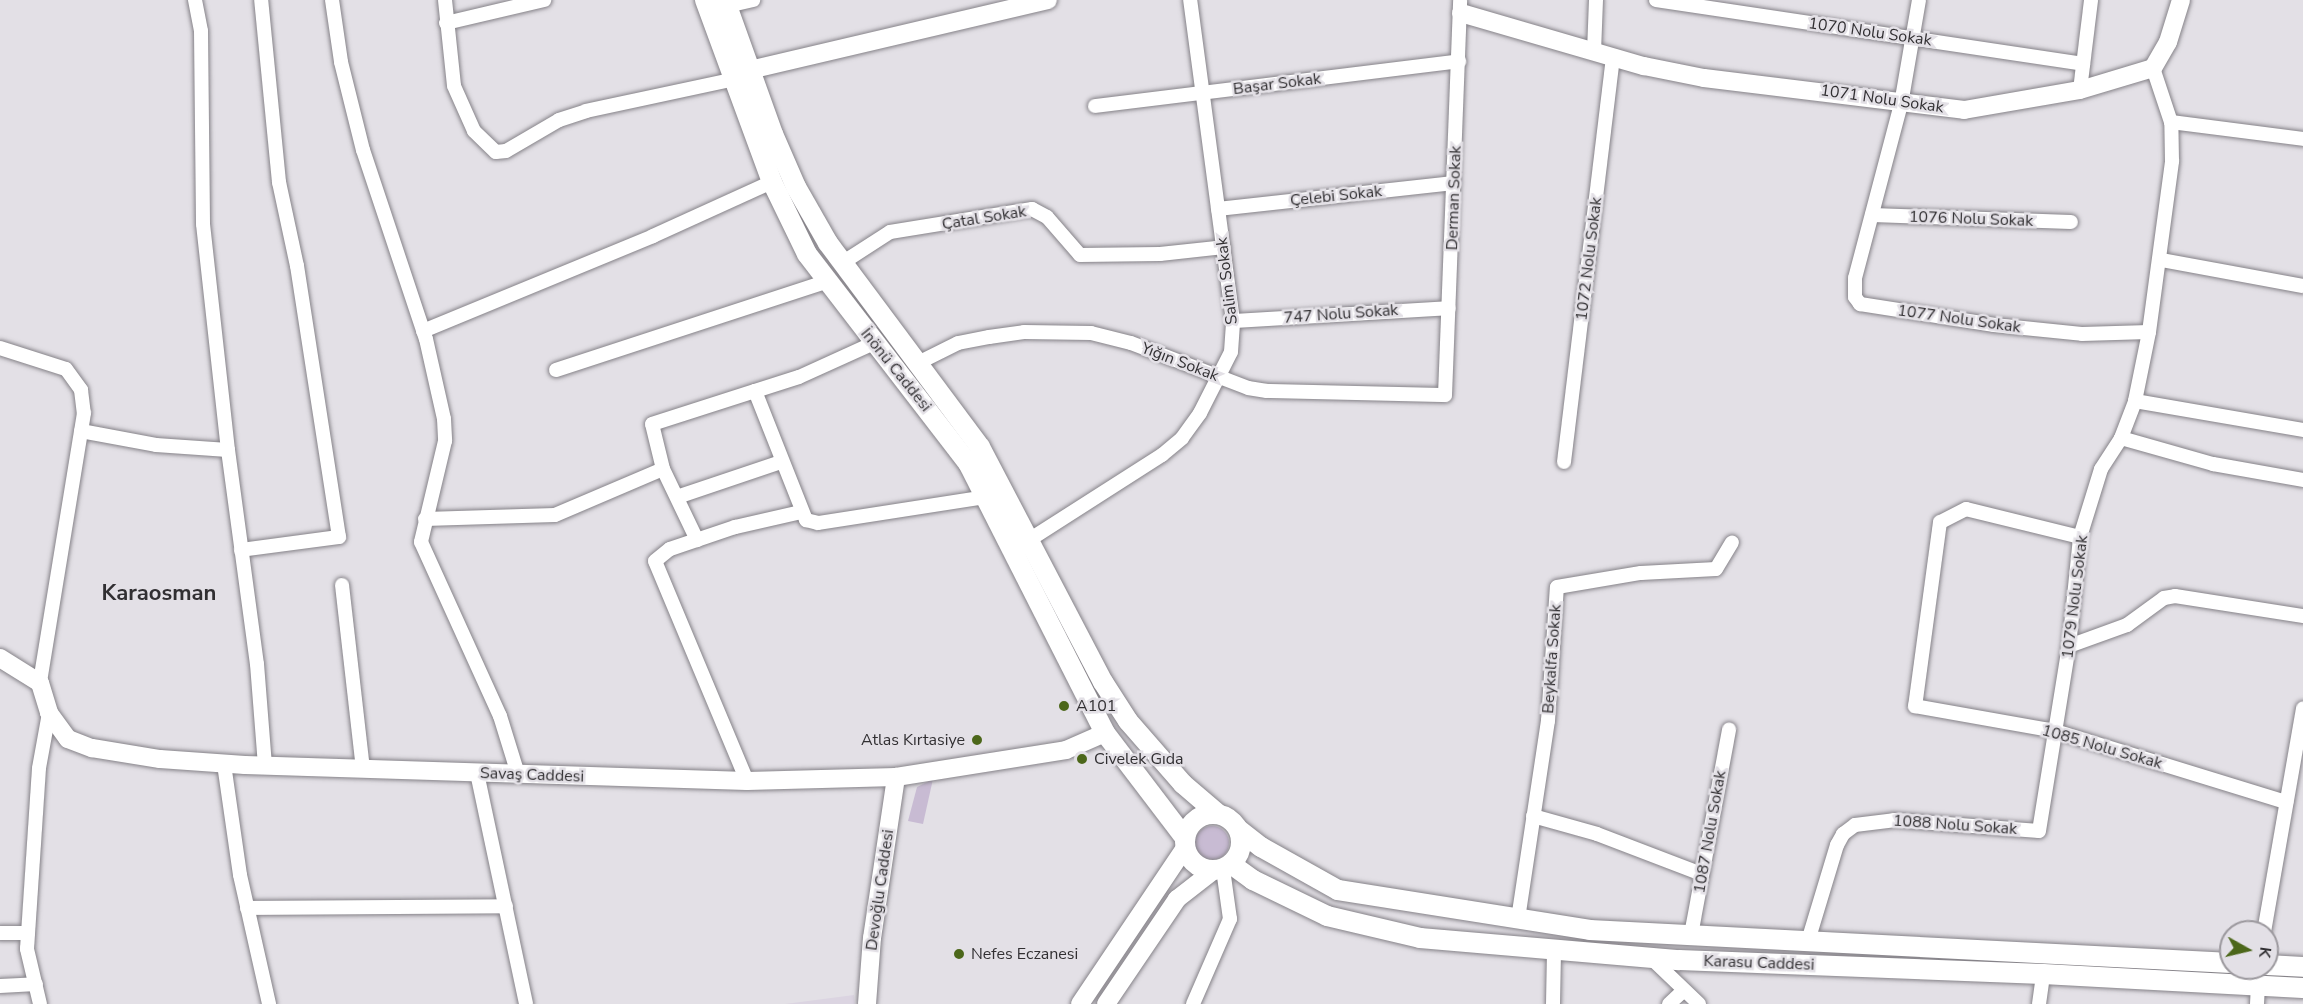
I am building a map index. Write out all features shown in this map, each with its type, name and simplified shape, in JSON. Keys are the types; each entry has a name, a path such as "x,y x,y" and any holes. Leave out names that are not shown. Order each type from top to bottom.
{"main road":[{"name":"İnönü Caddesi","path":"705,0 731,80 772,182 826,282 954,444 986,497 1105,733"},
{"name":"İnönü Caddesi","path":"726,3 796,187 842,263 920,362 980,447 1103,682 1128,721 1183,784 1218,814"},
{"path":"1105,733 1185,843 1195,864 1222,868 1241,848 1239,830 1218,814 1193,822 1185,843"},
{"name":"Karasu Caddesi","path":"1239,830 1261,848 1338,890 1590,930 2219,962"},
{"name":"Karasu Caddesi","path":"1222,868 1253,880 1327,916 1420,938 1554,951 1650,957 2043,974 2258,995 2303,988"},
{"path":"2279,966 2303,967"}],"street":[{"path":"195,0 201,31 203,224 228,450 257,664 265,766"},
{"path":"241,549 339,537 297,266 279,182 261,0"},
{"path":"332,0 341,62 363,150 423,331 444,419 445,441 421,542 429,566 500,716 518,774"},
{"path":"445,0 454,86 474,131 496,152 506,151 559,120 586,111 731,80"},
{"path":"446,23 544,0"},
{"path":"726,3 753,0"},
{"path":"750,70 1016,3 1048,0"},
{"name":"Salim Sokak","path":"1029,540 1162,455 1182,438 1220,377 1231,352 1233,321 1190,0"},
{"path":"1594,52 1596,0"},
{"name":"1070 Nolu Sokak","path":"1656,0 2083,64"},
{"path":"1872,215 1900,104 1919,0"},
{"path":"2080,90 2091,0"},
{"path":"2181,0 2168,42 2153,68 2171,122 2303,139"},
{"name":"1071 Nolu Sokak","path":"1461,6 1594,52 1704,78 1900,104 1964,110 2080,90 2153,68"},
{"name":"Derman Sokak","path":"1445,395 1461,6"},
{"name":"1072 Nolu Sokak","path":"1564,462 1613,56"},
{"name":"Başar Sokak","path":"1095,106 1459,61"},
{"name":"1079 Nolu Sokak","path":"2038,831 2069,646 2080,537 2101,469 2121,438 2135,400 2149,332 2161,260 2172,161 2171,122"},
{"path":"423,331 653,236 772,182"},
{"name":"Çelebi Sokak","path":"1218,209 1454,183"},
{"name":"Çatal Sokak","path":"842,263 890,232 1032,209 1047,218 1080,255 1160,254 1224,247"},
{"name":"1076 Nolu Sokak","path":"1872,215 2071,222"},
{"name":"1077 Nolu Sokak","path":"1872,215 1856,278 1856,297 1860,304 2060,332 2149,332"},
{"path":"2161,260 2303,286"},
{"path":"556,370 826,282"},
{"name":"747 Nolu Sokak","path":"1233,321 1449,308"},
{"name":"Yığın Sokak","path":"920,362 958,343 989,337 1024,332 1091,333 1131,343 1220,377 1267,391 1445,395"},
{"path":"697,540 663,469 652,424 799,377 874,343"},
{"path":"0,348 66,369 81,390 81,431 40,683 0,658"},
{"path":"755,391 781,462 806,520 818,523 986,497"},
{"path":"2135,400 2303,430"},
{"path":"81,431 156,445 228,450"},
{"path":"2121,438 2213,464 2303,480"},
{"path":"676,497 781,462"},
{"path":"425,519 555,515 663,469"},
{"name":"1085 Nolu Sokak","path":"2080,537 1965,510 1940,522 1915,706 2055,731 2286,802"},
{"path":"747,781 655,561 670,549 801,512"},
{"name":"Beykalfa Sokak","path":"1518,919 1548,722 1557,587 1641,573 1716,569 1732,542"},
{"path":"342,585 363,770"},
{"path":"2069,646 2127,625 2164,598 2175,596 2303,616"},
{"name":"Savaş Caddesi","path":"40,683 49,713 68,739 92,748 224,764 265,766 747,781 896,777 1066,750 1105,733"},
{"path":"2266,920 2303,708"},
{"path":"40,1004 27,949 39,768 49,713"},
{"name":"1087 Nolu Sokak","path":"1691,935 1729,729"},
{"path":"224,764 247,908 268,1004"},
{"path":"477,773 526,1004"},
{"name":"Devoğlu Caddesi","path":"867,1004 872,939 896,777"},
{"path":"1533,816 1597,834 1702,874"},
{"name":"1088 Nolu Sokak","path":"1808,941 1837,845 1844,834 1856,825 1894,820 2038,831"},
{"path":"1080,1004 1185,843"},
{"path":"1106,1004 1177,899 1222,868 1230,918 1193,1004"},
{"path":"247,908 506,906"},
{"path":"0,933 28,933"},
{"path":"1553,1004 1554,951"},
{"path":"1650,957 1699,1004"},
{"path":"2038,1004 2043,974"},
{"path":"0,986 36,984"},
{"path":"1669,1004 1683,991"}],"shaded area":[{"path":"933,779 923,824 908,821 917,787"},
{"path":"1212,826 1224,831 1229,843 1224,855 1212,860 1200,855 1195,843 1200,831"},
{"path":"854,995 855,1004 785,1004"}],"place":[{"name":"A101","path":"1064,706"},
{"name":"Atlas Kırtasiye","path":"977,740"},
{"name":"Civelek Gıda","path":"1082,759"},
{"name":"Nefes Eczanesi","path":"959,954"}],"district":[{"name":"Karaosman","path":"159,594"}]}
